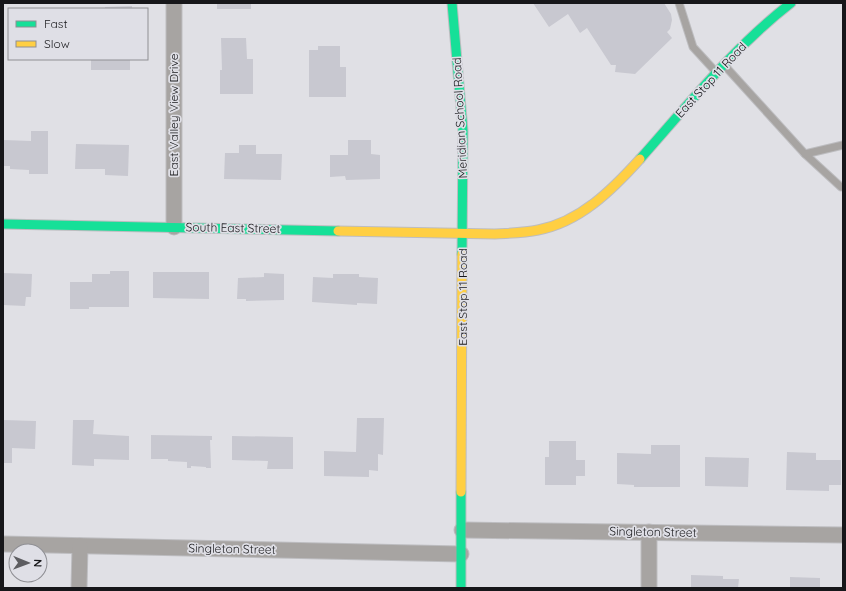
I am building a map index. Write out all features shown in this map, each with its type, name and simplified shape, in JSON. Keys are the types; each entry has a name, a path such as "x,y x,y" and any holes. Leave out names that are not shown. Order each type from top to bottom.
{"street":[{"name":"East Valley View Drive","path":"174,3 174,227"},
{"name":"Meridian School Road","path":"452,3 463,131 463,233"},
{"name":"East Stop 11 Road","path":"461,588 463,233 530,232 548,228 564,222 587,210 614,188 716,72 757,31 791,3"},
{"name":"South East Street","path":"3,224 463,233"},
{"name":"Singleton Street","path":"462,530 843,534"},
{"path":"649,532 649,588"},
{"name":"Singleton Street","path":"3,544 461,554"},
{"path":"79,588 80,546"}],"lane":[{"path":"680,3 693,47 716,72"},
{"path":"723,65 805,154 841,187"},
{"path":"805,154 843,145"}],"building":[{"path":"217,3 251,3 251,9 217,9"},
{"path":"533,3 664,3 671,14 672,20 670,29 667,32 672,38 635,74 615,72 616,65 611,65 587,28 580,33 568,14 549,27"},
{"path":"132,6 132,8 105,8"},
{"path":"221,38 246,38 247,59 253,59 253,94 220,94 220,70 222,70"},
{"path":"318,46 340,46 340,67 346,67 346,97 309,97 309,50 318,50"},
{"path":"91,60 130,60 130,70 91,70"},
{"path":"31,131 48,131 48,174 29,174 29,170 10,169 10,166 3,166 3,140 31,141"},
{"path":"348,140 371,140 371,154 380,155 380,179 346,180 345,176 330,177 330,155 348,155"},
{"path":"76,144 129,145 128,176 105,175 105,169 75,169"},
{"path":"239,145 256,145 256,154 282,154 281,180 224,179 225,153 239,153"},
{"path":"110,271 129,271 129,307 89,307 89,309 70,309 70,282 92,282 92,274 110,274"},
{"path":"153,272 209,272 209,299 153,298"},
{"path":"3,273 32,274 31,297 26,297 25,306 3,305"},
{"path":"264,273 284,274 284,300 246,301 246,299 237,299 238,278 264,277"},
{"path":"333,274 359,274 359,277 378,278 377,304 357,303 357,305 312,302 313,277 333,278"},
{"path":"357,418 384,418 383,455 378,454 378,471 369,470 369,477 324,476 324,451 356,452"},
{"path":"3,420 36,421 35,449 12,448 12,463 3,463"},
{"path":"73,420 94,420 93,434 129,436 129,460 94,459 94,466 72,465"},
{"path":"151,435 212,436 212,440 210,440 211,468 191,466 191,468 187,468 187,462 168,461 168,459 151,459"},
{"path":"232,436 293,437 293,469 267,469 268,461 232,460"},
{"path":"549,441 576,441 576,460 585,460 585,476 576,476 576,485 545,485 545,457 549,457"},
{"path":"651,445 680,445 680,487 634,487 634,485 617,484 617,453 651,454"},
{"path":"787,452 816,453 816,460 841,460 841,485 829,485 829,491 786,490"},
{"path":"705,457 749,458 748,487 705,486"},
{"path":"691,575 723,576 723,579 739,579 738,588 691,588"},
{"path":"790,577 820,578 820,588 790,588"}],"traffic: fast":[{"path":"452,3 463,131 462,254"},
{"path":"640,159 730,58 770,20 791,3"},
{"path":"3,224 338,231"},
{"path":"461,492 461,588"}],"traffic: slow":[{"path":"338,231 495,234 538,230 568,220 594,203 618,182 640,159"},
{"path":"461,492 462,254"}]}
